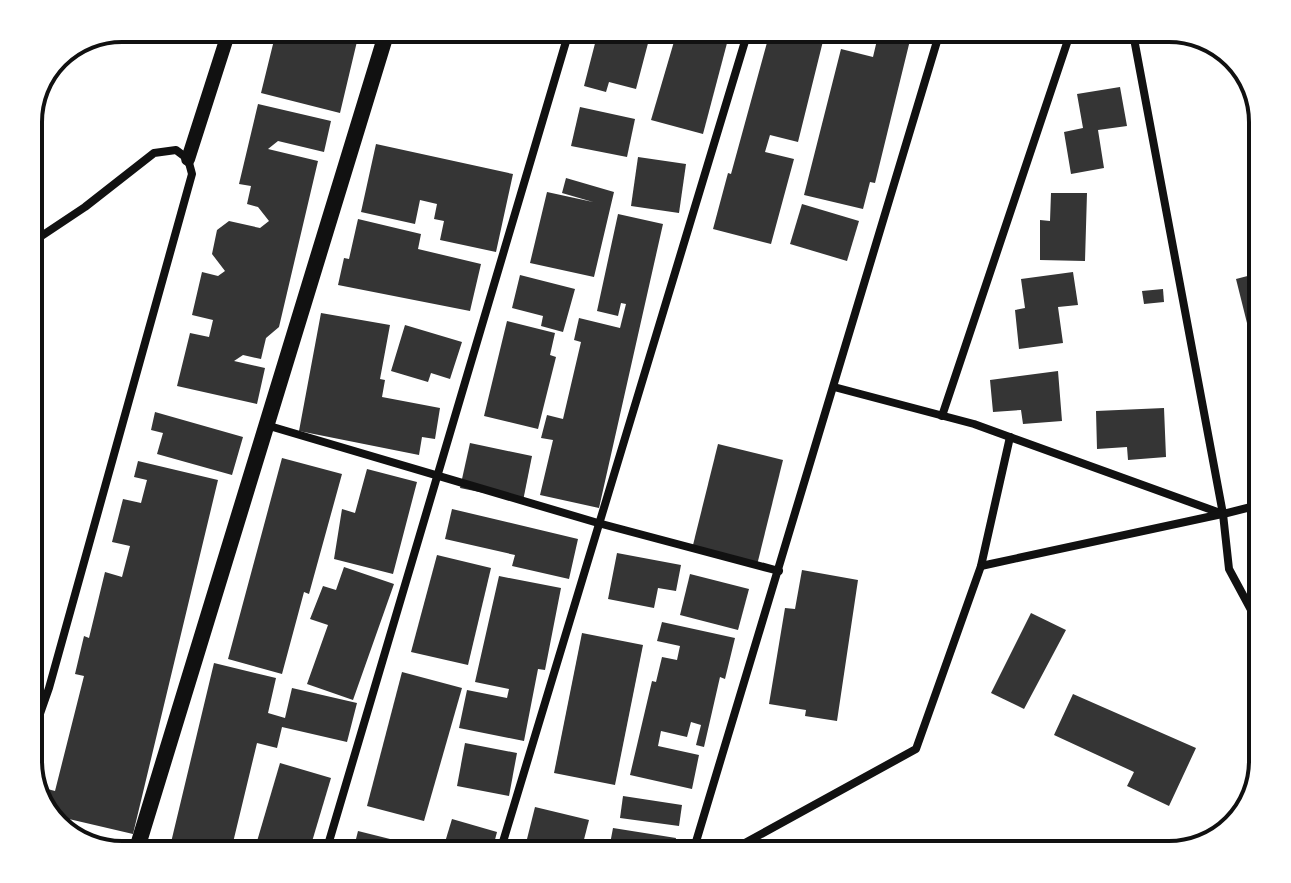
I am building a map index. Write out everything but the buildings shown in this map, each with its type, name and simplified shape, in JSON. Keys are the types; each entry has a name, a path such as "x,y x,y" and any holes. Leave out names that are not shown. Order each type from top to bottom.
{"main road":[{"path":"139,841 384,42"}],"street":[{"path":"42,708 192,174 188,159 226,42"},
{"path":"329,841 566,42"},
{"path":"503,841 745,42"},
{"path":"696,841 937,42"},
{"path":"942,416 1067,42"},
{"path":"1135,42 1223,514 1229,569 1249,606"},
{"path":"42,236 85,207 154,153 176,150 188,159"},
{"path":"834,387 1010,437 1223,514"},
{"path":"266,425 598,523 779,571"},
{"path":"748,841 916,749 981,566 1010,437"},
{"path":"981,566 1249,508"}]}
